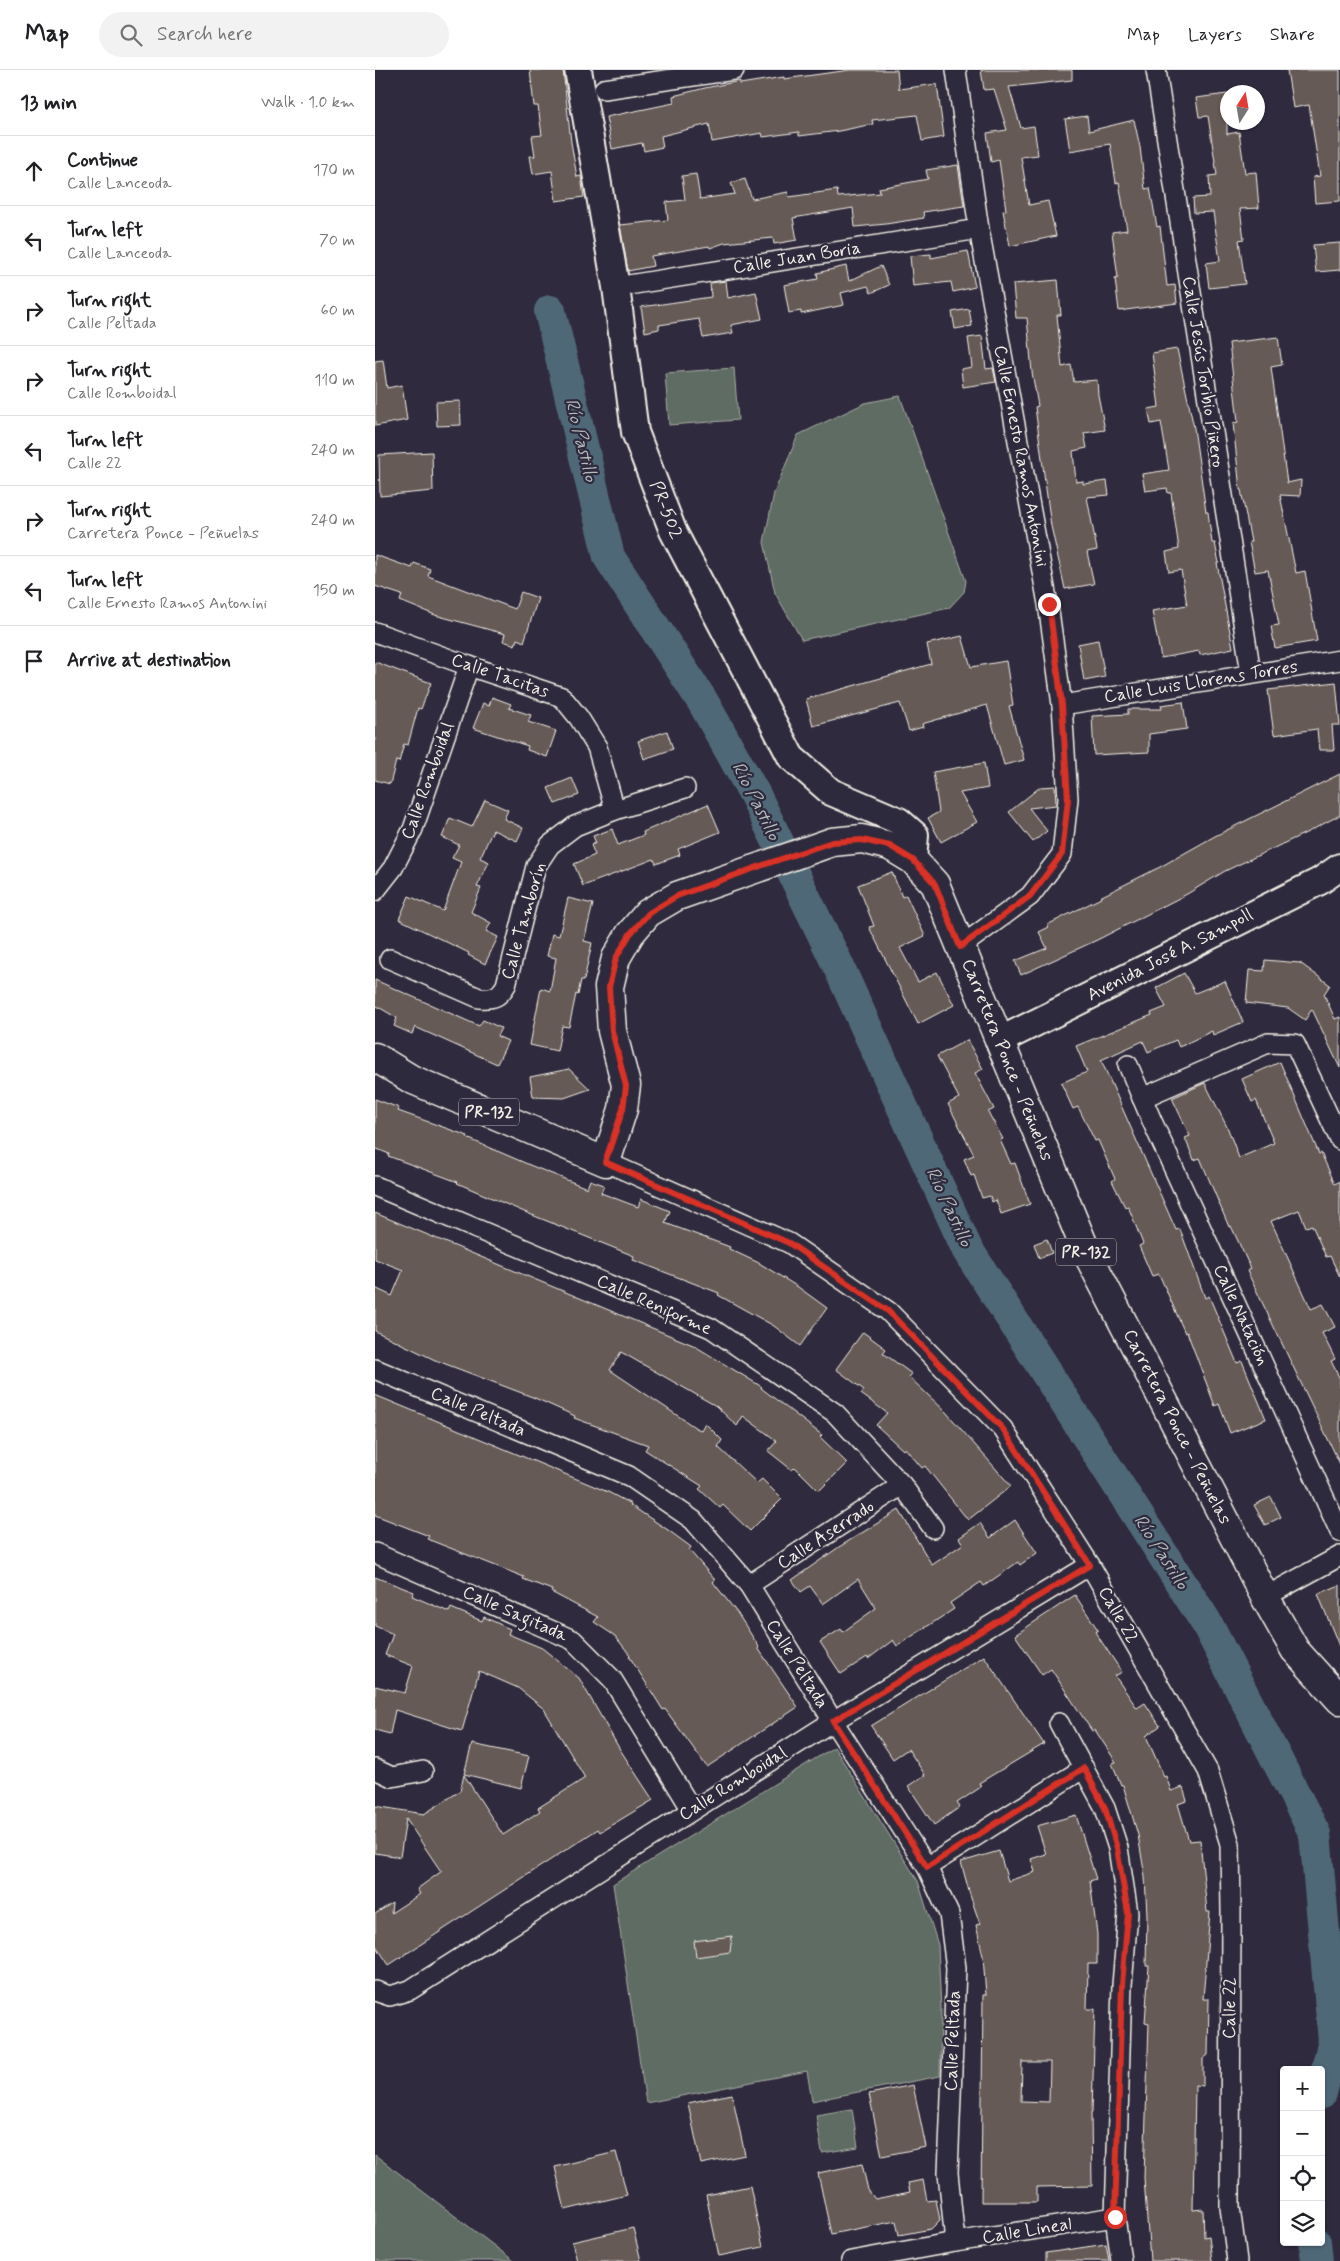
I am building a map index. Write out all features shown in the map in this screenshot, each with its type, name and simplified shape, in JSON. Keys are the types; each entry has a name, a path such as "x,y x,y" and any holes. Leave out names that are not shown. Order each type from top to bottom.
{"main road":[{"name":"Carretera Ponce - Peñuelas","path":"605,1162 623,1109 626,1086 612,1031 609,987 616,958 630,934 649,913 677,896 832,842 862,840 890,846 913,860 935,884 1085,1251 1265,1597 1295,1650 1340,1700"},
{"name":"PR-132","path":"375,1057 411,1079 605,1162"}],"street":[{"name":"PR-502","path":"578,70 616,288 635,432 673,532 791,757 831,792 899,821 915,835 913,860"},
{"path":"604,89 734,70"},
{"name":"Calle Ernesto Ramos Antonini","path":"955,70 979,229 1049,604 1062,705 1068,799 1062,854 1030,896 960,947"},
{"name":"Calle Jesús Toribio Piñero","path":"1155,70 1251,673"},
{"name":"Calle Juan Boria","path":"616,288 979,229"},
{"name":"Calle Tacitas","path":"375,632 562,697 597,746 615,810"},
{"name":"Calle Luis Llorens Torres","path":"1062,705 1340,660"},
{"name":"Calle Romboidal","path":"375,890 393,868 413,829 469,666"},
{"name":"Calle Tamborín","path":"390,959 479,998 492,999 500,995 506,984 536,866 550,845 575,826 615,810 685,788"},
{"name":"Avenida José A. Sampoll","path":"999,1042 1320,881 1340,867"},
{"path":"1142,1098 1268,1043 1295,1044 1340,1140"},
{"name":"Calle Natación","path":"1128,1065 1340,1532"},
{"name":"Calle 22","path":"605,1162 789,1243 888,1311 1003,1429 1090,1565 1208,1770 1229,1844 1231,1910 1230,2207 1237,2261"},
{"name":"Calle Reniforme","path":"375,1186 711,1328 835,1413 902,1486 933,1528"},
{"name":"Calle Peltada","path":"375,1369 629,1476 693,1520 749,1585 833,1721 927,1867 949,1914 956,1968 948,2173 955,2242"},
{"name":"Calle Aserrado","path":"749,1585 902,1486"},
{"name":"Calle Sagitada","path":"375,1553 573,1640 612,1679 692,1810"},
{"path":"1265,1597 1340,1556"},
{"name":"Calle Romboidal","path":"375,1992 390,1996 409,1990 833,1721 1090,1565"},
{"path":"1059,1723 1105,1808 1117,1848 1128,1913 1122,1985 1115,2217 1121,2261"},
{"path":"927,1867 1084,1768"},
{"path":"375,1769 392,1777 423,1771"},
{"name":"Calle Lineal","path":"851,2261 955,2242 1115,2217"}],"shaded area":[{"path":"734,368 738,420 669,425 665,373"},
{"path":"900,396 966,581 964,592 949,608 802,640 775,593 764,542 774,493 798,435 865,403"},
{"path":"834,1747 918,1881 938,1945 941,2009 940,2076 812,2101 807,2071 646,2103 613,1884"},
{"path":"852,2109 858,2147 822,2153 816,2115"},
{"path":"375,2155 514,2261 375,2261"}],"building":[{"path":"530,70 563,70 571,142 577,177 581,176 584,197 556,201 552,171 533,174 530,156 535,156 532,136 542,135 538,106 534,106"},
{"path":"850,70 897,70 899,89 937,84 944,137 922,141 917,115 872,120 873,124 839,131 799,136 799,132 763,137 762,133 712,142 709,124 661,136 663,147 644,151 642,143 612,149 606,117 674,103 673,96 740,81 740,84"},
{"path":"981,70 1072,70 1072,80 1009,87 1021,128 1034,126 1038,155 1021,157 1029,205 1048,201 1056,236 1010,246 1003,211 1006,210 999,160 991,162 987,133 1007,130 994,89 984,90"},
{"path":"1287,70 1340,70 1340,201 1315,203 1313,177 1320,176 1309,105 1293,108"},
{"path":"1220,95 1220,130 1227,130 1227,134 1239,132 1245,173 1256,172 1259,208 1240,209 1244,239 1239,240 1245,284 1209,288 1206,263 1220,261 1213,212 1194,213 1193,198 1210,197 1209,176 1217,175 1208,116 1199,117 1196,98"},
{"path":"1087,116 1089,131 1134,120 1140,147 1145,189 1150,188 1157,227 1160,226 1167,286 1175,285 1177,303 1119,311 1115,279 1118,278 1112,232 1127,230 1119,182 1116,183 1110,144 1070,151 1065,119"},
{"path":"958,165 964,206 923,212 924,218 855,227 853,208 793,218 797,240 774,244 773,238 724,243 710,248 709,246 651,256 653,266 628,271 620,225 668,220 666,202 685,200 682,176 696,174 700,199 735,194 731,183 745,179 752,199 788,192 789,197 837,190 838,197 880,193 879,188 928,179 926,170"},
{"path":"1340,243 1340,270 1316,272 1313,245"},
{"path":"968,251 975,287 953,292 951,282 913,286 910,256 931,254 931,258"},
{"path":"846,266 849,281 881,266 889,285 871,293 868,286 841,293 844,305 801,314 801,311 789,313 784,285 818,279 817,273"},
{"path":"1058,280 1061,315 1057,315 1062,367 1071,365 1074,382 1097,380 1105,430 1084,433 1087,448 1073,451 1076,482 1083,481 1083,484 1107,481 1109,495 1087,497 1097,550 1087,552 1094,584 1065,589 1051,526 1035,407 1038,406 1032,372 1027,318 1016,318 1013,284"},
{"path":"726,281 728,298 756,292 762,319 731,325 733,333 703,338 699,319 659,325 659,329 645,332 641,307 711,297 710,283"},
{"path":"969,309 972,326 955,329 952,312"},
{"path":"982,336 986,369 993,368 996,382 963,387 961,369 972,367 968,338"},
{"path":"1278,337 1282,365 1271,367 1287,483 1301,480 1300,496 1280,495 1296,573 1305,571 1317,641 1275,648 1271,626 1279,625 1268,570 1255,572 1240,490 1233,423 1238,422 1229,343"},
{"path":"1177,349 1194,428 1206,512 1208,512 1212,543 1215,543 1219,563 1217,563 1233,648 1200,655 1199,651 1161,658 1152,611 1187,605 1181,570 1169,572 1166,552 1179,549 1171,493 1168,493 1167,488 1145,491 1142,474 1169,470 1161,422 1151,424 1148,409 1159,407 1152,353"},
{"path":"383,360 387,388 402,385 407,420 375,426 375,361"},
{"path":"460,401 461,425 437,426 436,402"},
{"path":"432,452 433,491 380,496 379,455"},
{"path":"375,555 412,568 414,563 430,569 428,576 515,609 521,592 538,598 524,642 517,639 515,645 503,641 505,634 435,615 400,601 402,595 375,586"},
{"path":"962,636 971,667 1006,661 1013,705 1009,706 1024,760 1004,765 987,705 922,724 923,727 909,731 900,703 813,726 806,699 931,664 927,644"},
{"path":"1098,640 1105,677 1084,681 1078,644"},
{"path":"375,662 431,683 421,709 418,708 408,745 404,744 399,762 396,761 390,784 375,780"},
{"path":"1336,682 1340,725 1332,725 1334,750 1319,750 1317,729 1274,735 1268,690"},
{"path":"492,697 511,704 509,708 531,715 528,722 556,731 547,757 527,750 528,746 473,728 483,703 489,706"},
{"path":"1183,702 1187,729 1149,734 1149,752 1094,755 1092,716 1128,714 1128,709 1162,709 1161,705"},
{"path":"667,731 673,749 644,759 638,741"},
{"path":"984,763 988,788 960,793 977,822 941,842 928,818 939,812 933,772"},
{"path":"1340,774 1340,815 1225,871 1187,894 1097,940 1021,975 1015,961 1047,948 1039,932 1049,927 1047,925 1160,867 1215,836"},
{"path":"572,778 579,795 555,804 548,788"},
{"path":"1055,786 1056,805 1029,808 1047,831 1033,842 1009,812 1040,787"},
{"path":"485,800 508,810 504,819 523,828 517,841 493,830 480,858 489,862 477,887 481,888 471,912 491,923 486,931 498,937 485,964 468,955 469,953 399,919 409,896 443,911 461,862 452,858 459,845 442,837 450,818 472,827"},
{"path":"708,804 720,832 678,849 680,855 656,864 654,859 583,886 574,864 595,855 591,845 596,843 593,836 612,829 618,845 644,835 643,832"},
{"path":"892,872 902,897 906,895 925,936 900,948 918,982 937,972 954,1005 918,1024 869,927 874,926 858,885"},
{"path":"568,898 593,904 584,941 592,943 584,980 581,980 578,995 576,994 569,1027 562,1026 557,1051 530,1045 541,988 550,991 556,958 547,956 552,934 559,936"},
{"path":"1265,960 1300,963 1330,985 1324,994 1335,1019 1340,1017 1340,1068 1312,1009 1305,1020 1288,1008 1246,1003 1249,970 1264,971"},
{"path":"1184,973 1195,993 1225,981 1243,1022 1213,1035 1212,1031 1179,1047 1176,1040 1148,1052 1143,1041 1101,1060 1176,1230 1180,1229 1205,1298 1209,1296 1237,1363 1242,1361 1266,1419 1230,1433 1219,1404 1215,1406 1187,1332 1185,1333 1159,1274 1152,1276 1139,1246 1143,1244 1128,1206 1125,1207 1112,1181 1115,1179 1098,1140 1095,1141 1078,1107 1073,1109 1061,1083 1087,1072 1076,1046 1152,1015 1151,1013 1166,1007 1156,988"},
{"path":"375,980 479,1026 483,1020 501,1028 497,1036 508,1041 497,1064 415,1027 412,1034 394,1026 397,1018 375,1005"},
{"path":"967,1040 983,1069 975,1073 994,1109 988,1112 1003,1139 1000,1140 1011,1164 1015,1163 1030,1204 1001,1214 996,1200 992,1202 990,1196 982,1198 974,1175 971,1176 964,1159 974,1155 948,1104 959,1098 937,1056"},
{"path":"1280,1062 1319,1154 1321,1153 1335,1184 1340,1181 1340,1277 1330,1256 1326,1257 1312,1225 1306,1227 1299,1210 1271,1221 1311,1309 1323,1304 1335,1327 1322,1333 1335,1359 1331,1361 1340,1379 1340,1464 1247,1271 1251,1269 1231,1226 1229,1227 1200,1158 1194,1160 1185,1138 1190,1136 1172,1098 1205,1083 1228,1129 1239,1158 1274,1143 1256,1100 1252,1102 1242,1079"},
{"path":"569,1069 590,1089 564,1098 533,1097 530,1077"},
{"path":"375,1099 399,1108 398,1111 468,1136 467,1138 587,1188 590,1180 604,1185 601,1193 638,1207 641,1199 670,1211 665,1223 730,1247 729,1249 759,1263 798,1287 827,1308 800,1346 774,1326 718,1295 719,1293 633,1260 634,1256 522,1211 458,1182 388,1156 389,1154 375,1148"},
{"path":"375,1213 693,1345 762,1387 822,1435 820,1437 847,1463 819,1491 795,1467 792,1470 768,1451 777,1441 743,1416 737,1426 716,1406 621,1352 610,1370 696,1428 701,1430 705,1423 722,1440 718,1447 757,1483 762,1479 782,1499 750,1531 723,1505 720,1508 699,1489 702,1486 645,1450 648,1445 574,1418 575,1416 535,1398 435,1360 375,1331 375,1288 392,1296 403,1270 375,1259"},
{"path":"1047,1239 1052,1253 1039,1258 1034,1244"},
{"path":"863,1332 886,1349 883,1353 912,1374 909,1377 946,1412 1011,1486 968,1520 925,1466 922,1468 905,1448 903,1450 876,1425 887,1413 861,1394 864,1390 836,1369"},
{"path":"375,1395 608,1492 631,1504 668,1530 691,1547 689,1550 715,1580 713,1582 738,1614 758,1648 798,1707 707,1767 665,1709 663,1710 630,1655 615,1636 594,1622 598,1617 551,1592 552,1590 523,1579 524,1577 427,1539 429,1536 375,1515"},
{"path":"1271,1497 1281,1517 1265,1525 1254,1505"},
{"path":"899,1510 932,1565 963,1544 959,1538 980,1523 990,1538 1015,1520 1037,1553 1020,1565 1018,1562 984,1586 981,1582 950,1603 954,1609 897,1646 893,1640 868,1659 867,1657 841,1674 820,1642 841,1629 843,1632 876,1608 858,1579 823,1604 810,1586 801,1592 792,1580 839,1547"},
{"path":"375,1577 414,1592 412,1596 449,1612 451,1608 482,1621 484,1617 510,1629 508,1634 542,1648 579,1678 619,1748 653,1800 600,1832 598,1829 389,1965 375,1944 375,1914 392,1903 391,1913 420,1894 417,1889 442,1871 406,1819 400,1857 375,1853 375,1806 424,1814 460,1791 464,1775 503,1835 540,1811 538,1808 585,1778 544,1709 518,1688 479,1671 462,1731 395,1710 390,1734 375,1730 375,1686 405,1693 413,1666 385,1655 393,1634 375,1626"},
{"path":"1340,1585 1340,1646 1339,1646 1318,1594"},
{"path":"1075,1595 1098,1630 1095,1632 1122,1672 1115,1676 1137,1708 1145,1703 1160,1726 1146,1736 1164,1777 1166,1776 1171,1791 1183,1787 1187,1801 1178,1804 1189,1841 1200,1840 1207,1912 1210,1912 1203,1999 1209,1999 1208,2055 1203,2059 1203,2086 1195,2085 1193,2210 1203,2209 1204,2237 1209,2236 1212,2261 1150,2261 1144,2178 1149,2023 1145,2022 1149,1966 1146,1966 1147,1915 1145,1877 1138,1835 1123,1785 1121,1785 1112,1763 1116,1762 1095,1730 1092,1731 1051,1669 1042,1675 1015,1635"},
{"path":"984,1656 1044,1744 979,1783 981,1787 957,1803 960,1807 934,1825 908,1786 925,1775 908,1749 893,1759 871,1726"},
{"path":"472,1744 529,1756 521,1788 464,1774"},
{"path":"1076,1815 1096,1879 1090,1881 1097,1934 1097,1964 1088,1964 1087,2009 1095,2009 1091,2112 1092,2186 1037,2187 1037,2202 981,2202 983,1995 986,1995 983,1956 976,1925 980,1924 961,1862 999,1851 1008,1881 1035,1872 1031,1859 1046,1854 1037,1826","holes":["1022,2062 1050,2062 1049,2102 1021,2101"]},
{"path":"732,1936 730,1952 696,1957 694,1941"},
{"path":"913,2085 926,2147 882,2156 869,2094"},
{"path":"732,2094 745,2155 701,2164 688,2103"},
{"path":"616,2152 627,2195 565,2210 555,2167"},
{"path":"862,2164 868,2190 875,2199 910,2192 908,2183 923,2180 927,2201 936,2200 940,2220 931,2229 899,2235 896,2221 831,2234 818,2173"},
{"path":"750,2186 763,2247 719,2256 706,2195"},
{"path":"633,2228 641,2261 577,2261 572,2242"},
{"path":"1106,2244 1109,2261 1046,2261 1046,2253"}],"waterway":[{"name":"Río Pastillo","path":"550,311 609,557 703,702 755,795 837,963 967,1249 1206,1622 1315,1834 1334,2041 1325,2077"},
{"name":"Río Pastillo","path":"1315,2246 1317,2261"}],"route":[{"path":"1049,604 1062,705 1068,799 1062,854 1030,896 960,947 935,884 913,860 890,846 862,840 832,842 769,863 677,896 649,913 630,934 616,958 609,987 612,1031 626,1086 623,1109 605,1162 789,1243 888,1311 1003,1429 1090,1565 833,1721 927,1867 1084,1768 1105,1808 1117,1848 1128,1913 1122,1985 1115,2217"}]}
